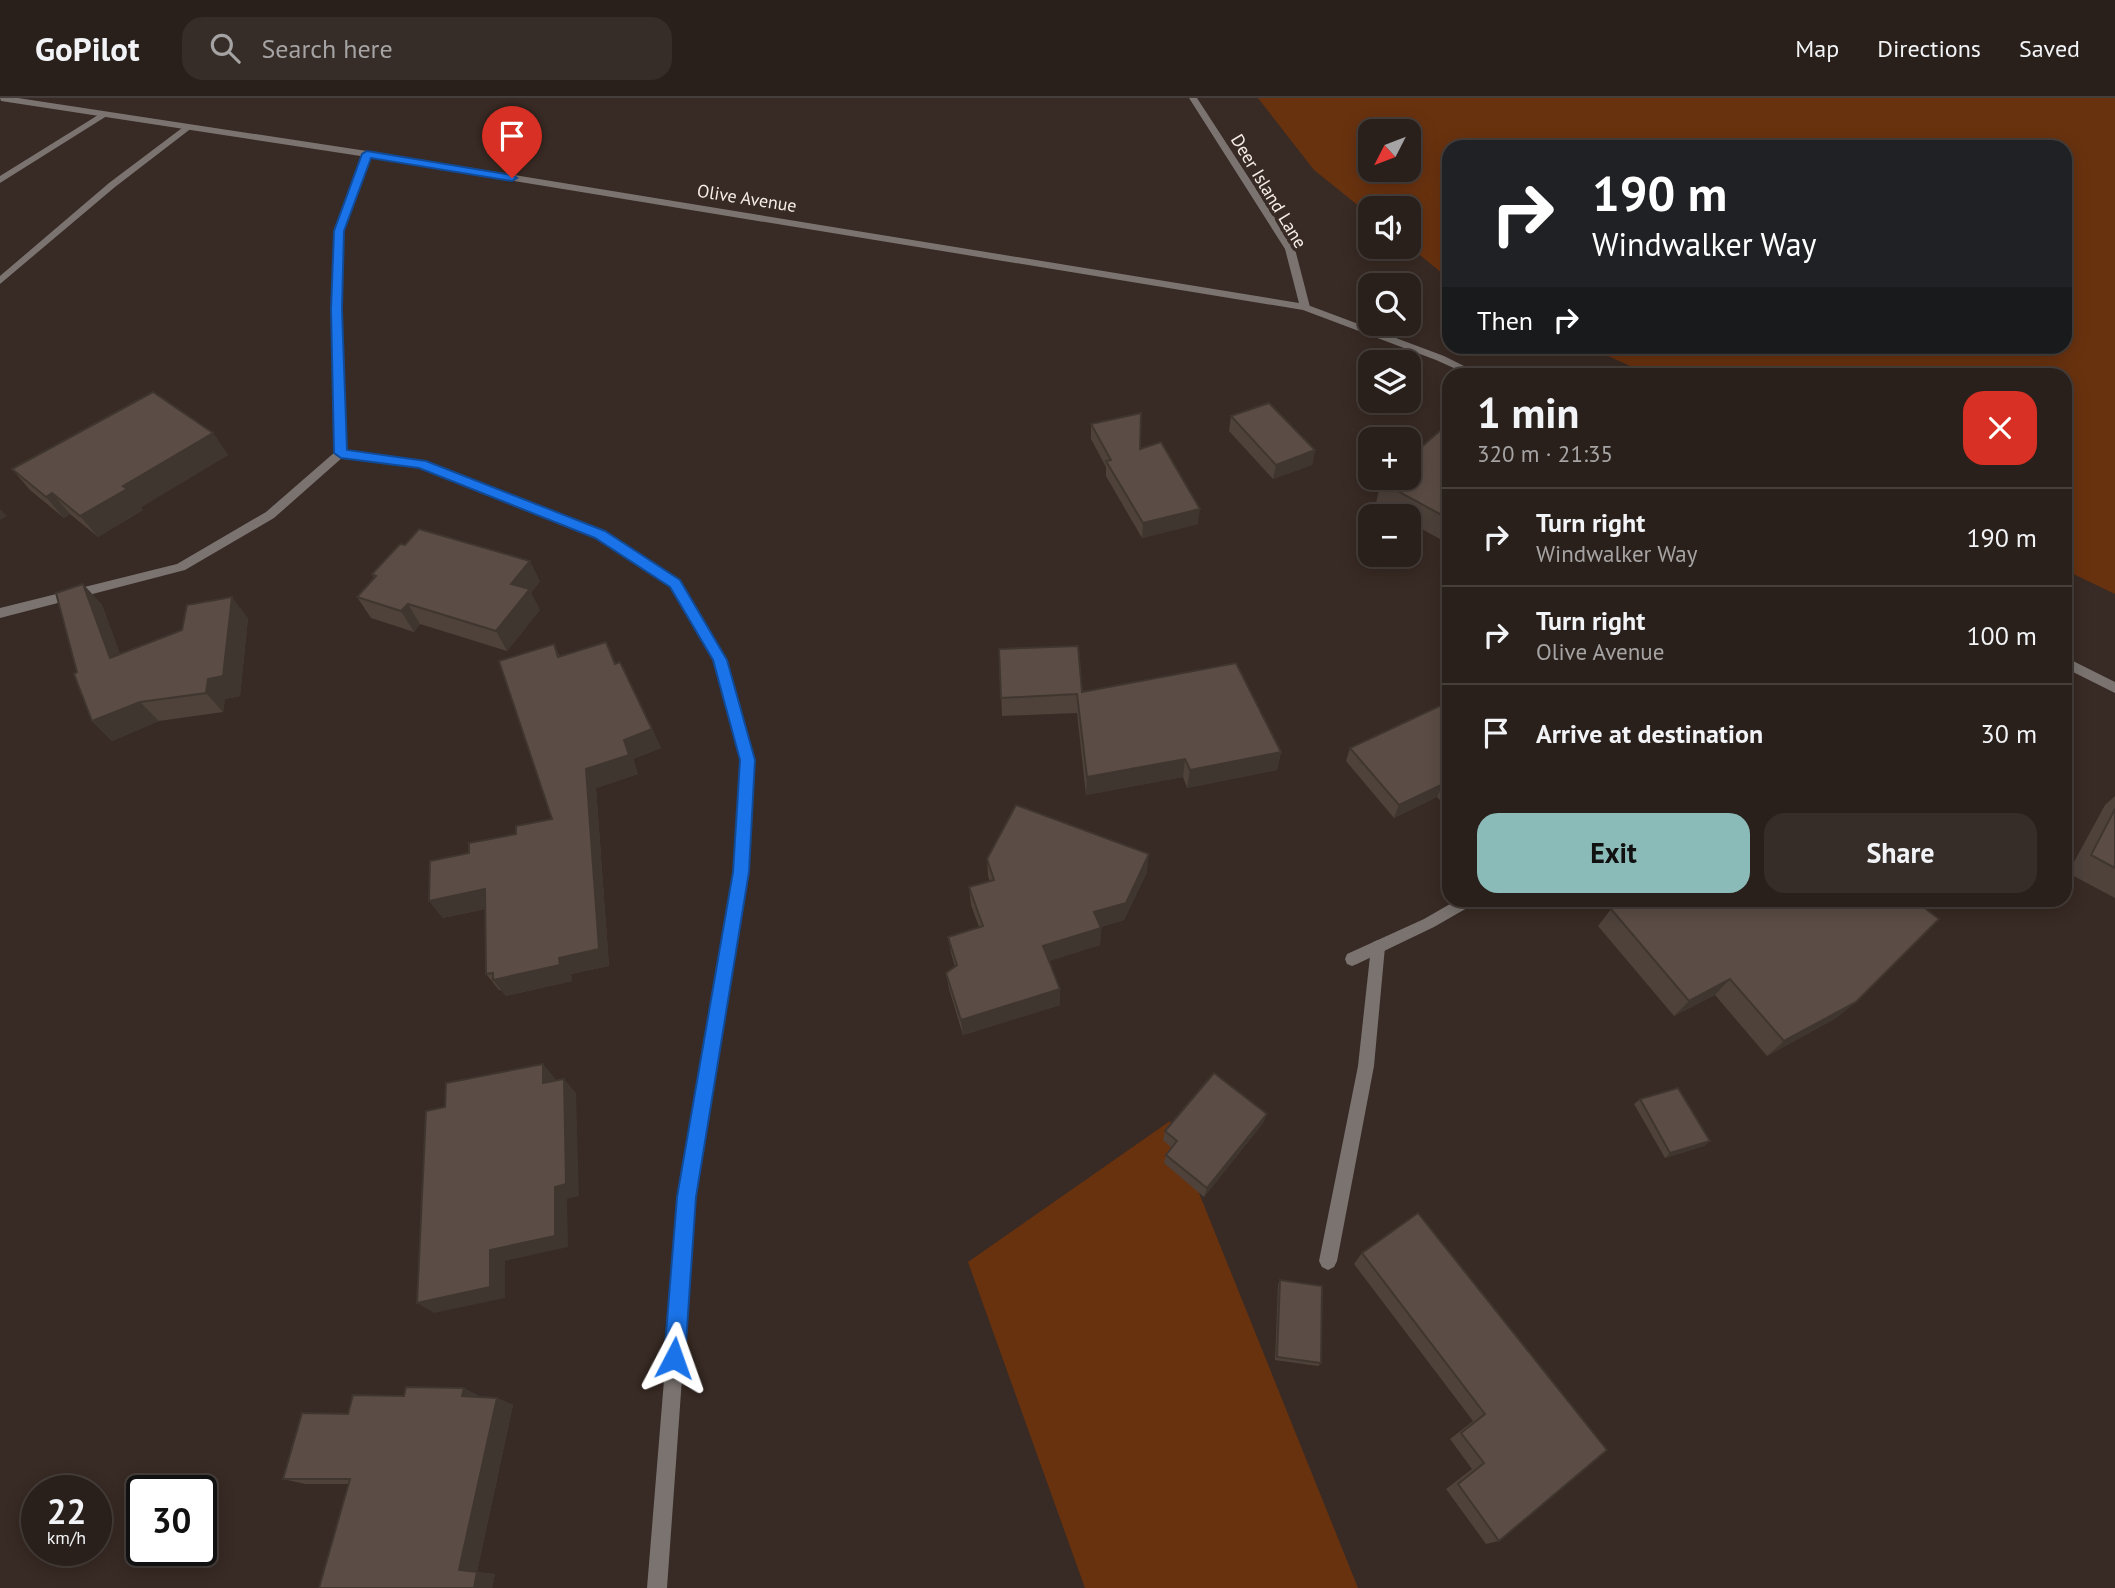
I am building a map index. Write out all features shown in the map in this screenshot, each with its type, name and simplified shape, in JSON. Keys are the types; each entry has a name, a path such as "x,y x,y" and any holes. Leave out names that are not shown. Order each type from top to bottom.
{"street":[{"name":"Olive Avenue","path":"1,98 367,154 1305,307 1462,368"},
{"name":"Deer Island Lane","path":"1193,98 1290,249 1305,307"},
{"path":"0,180 106,114"},
{"path":"0,281 112,185 189,127"},
{"path":"341,453 336,309 339,231 367,154"},
{"path":"0,613 181,567 271,515 341,453 421,464 600,534 675,583 720,660 748,760 741,872 687,1197 657,1588"},
{"path":"2072,666 2115,688"},
{"path":"1352,959 1455,907"},
{"path":"1328,1261 1360,1103 1375,1012 1378,947"}],"shaded area":[{"path":"1258,98 2115,98 2115,594 2072,573 2072,368 1635,368 1604,354 2072,354 2072,140 1442,140 1442,273 1421,256 1421,196 1358,196 1358,205 1314,170"},
{"path":"1170,1121 1358,1588 1085,1588 968,1262"}],"building":[{"path":"153,392 213,433 123,486 127,489 80,516 52,493 46,497 12,469"},
{"path":"1269,403 1315,450 1276,465 1231,416"},
{"path":"1141,413 1140,449 1161,442 1200,509 1143,523 1106,461 1111,460 1091,424"},
{"path":"1442,429 1442,515 1396,490 1421,490 1421,447"},
{"path":"419,529 530,561 511,584 530,589 496,631 408,604 401,611 357,597 376,576 372,574 400,544 405,545"},
{"path":"83,584 110,658 182,630 187,605 232,597 223,676 208,679 206,693 140,702 92,721 74,674 77,672 56,593"},
{"path":"606,642 615,664 620,662 652,729 624,740 629,755 586,769 599,949 559,958 560,965 493,980 493,973 486,974 485,889 429,901 430,861 469,853 469,843 516,834 516,826 552,819 499,661 554,644 558,657"},
{"path":"1078,646 1082,692 1236,663 1281,752 1190,770 1185,759 1087,777 1077,694 1001,698 999,649"},
{"path":"1442,705 1442,784 1399,805 1350,748"},
{"path":"1016,805 1149,854 1126,903 1094,912 1101,928 1043,946 1060,989 961,1020 946,973 957,965 948,937 983,926 969,887 994,880 987,859"},
{"path":"2115,809 2115,868 2091,855"},
{"path":"1923,907 1939,919 1856,1002 1784,1041 1730,979 1689,1001 1611,909"},
{"path":"543,1064 543,1083 564,1079 566,1184 555,1187 555,1236 490,1250 490,1287 417,1303 426,1111 445,1107 446,1083"},
{"path":"1214,1073 1267,1114 1207,1188 1166,1155 1177,1141 1165,1131"},
{"path":"1678,1088 1710,1141 1670,1153 1640,1099"},
{"path":"1418,1213 1607,1450 1499,1541 1458,1484 1484,1463 1461,1433 1485,1414 1362,1253"},
{"path":"1280,1280 1322,1286 1321,1363 1277,1357"},
{"path":"406,1387 464,1388 462,1396 497,1398 459,1570 477,1572 474,1588 319,1588 350,1479 283,1479 302,1413 348,1414 353,1395 404,1396"}],"route":[{"path":"512,178 367,154 339,231 336,309 341,453 421,464 600,534 675,583 720,660 748,760 741,872 687,1197 674,1358"}]}
